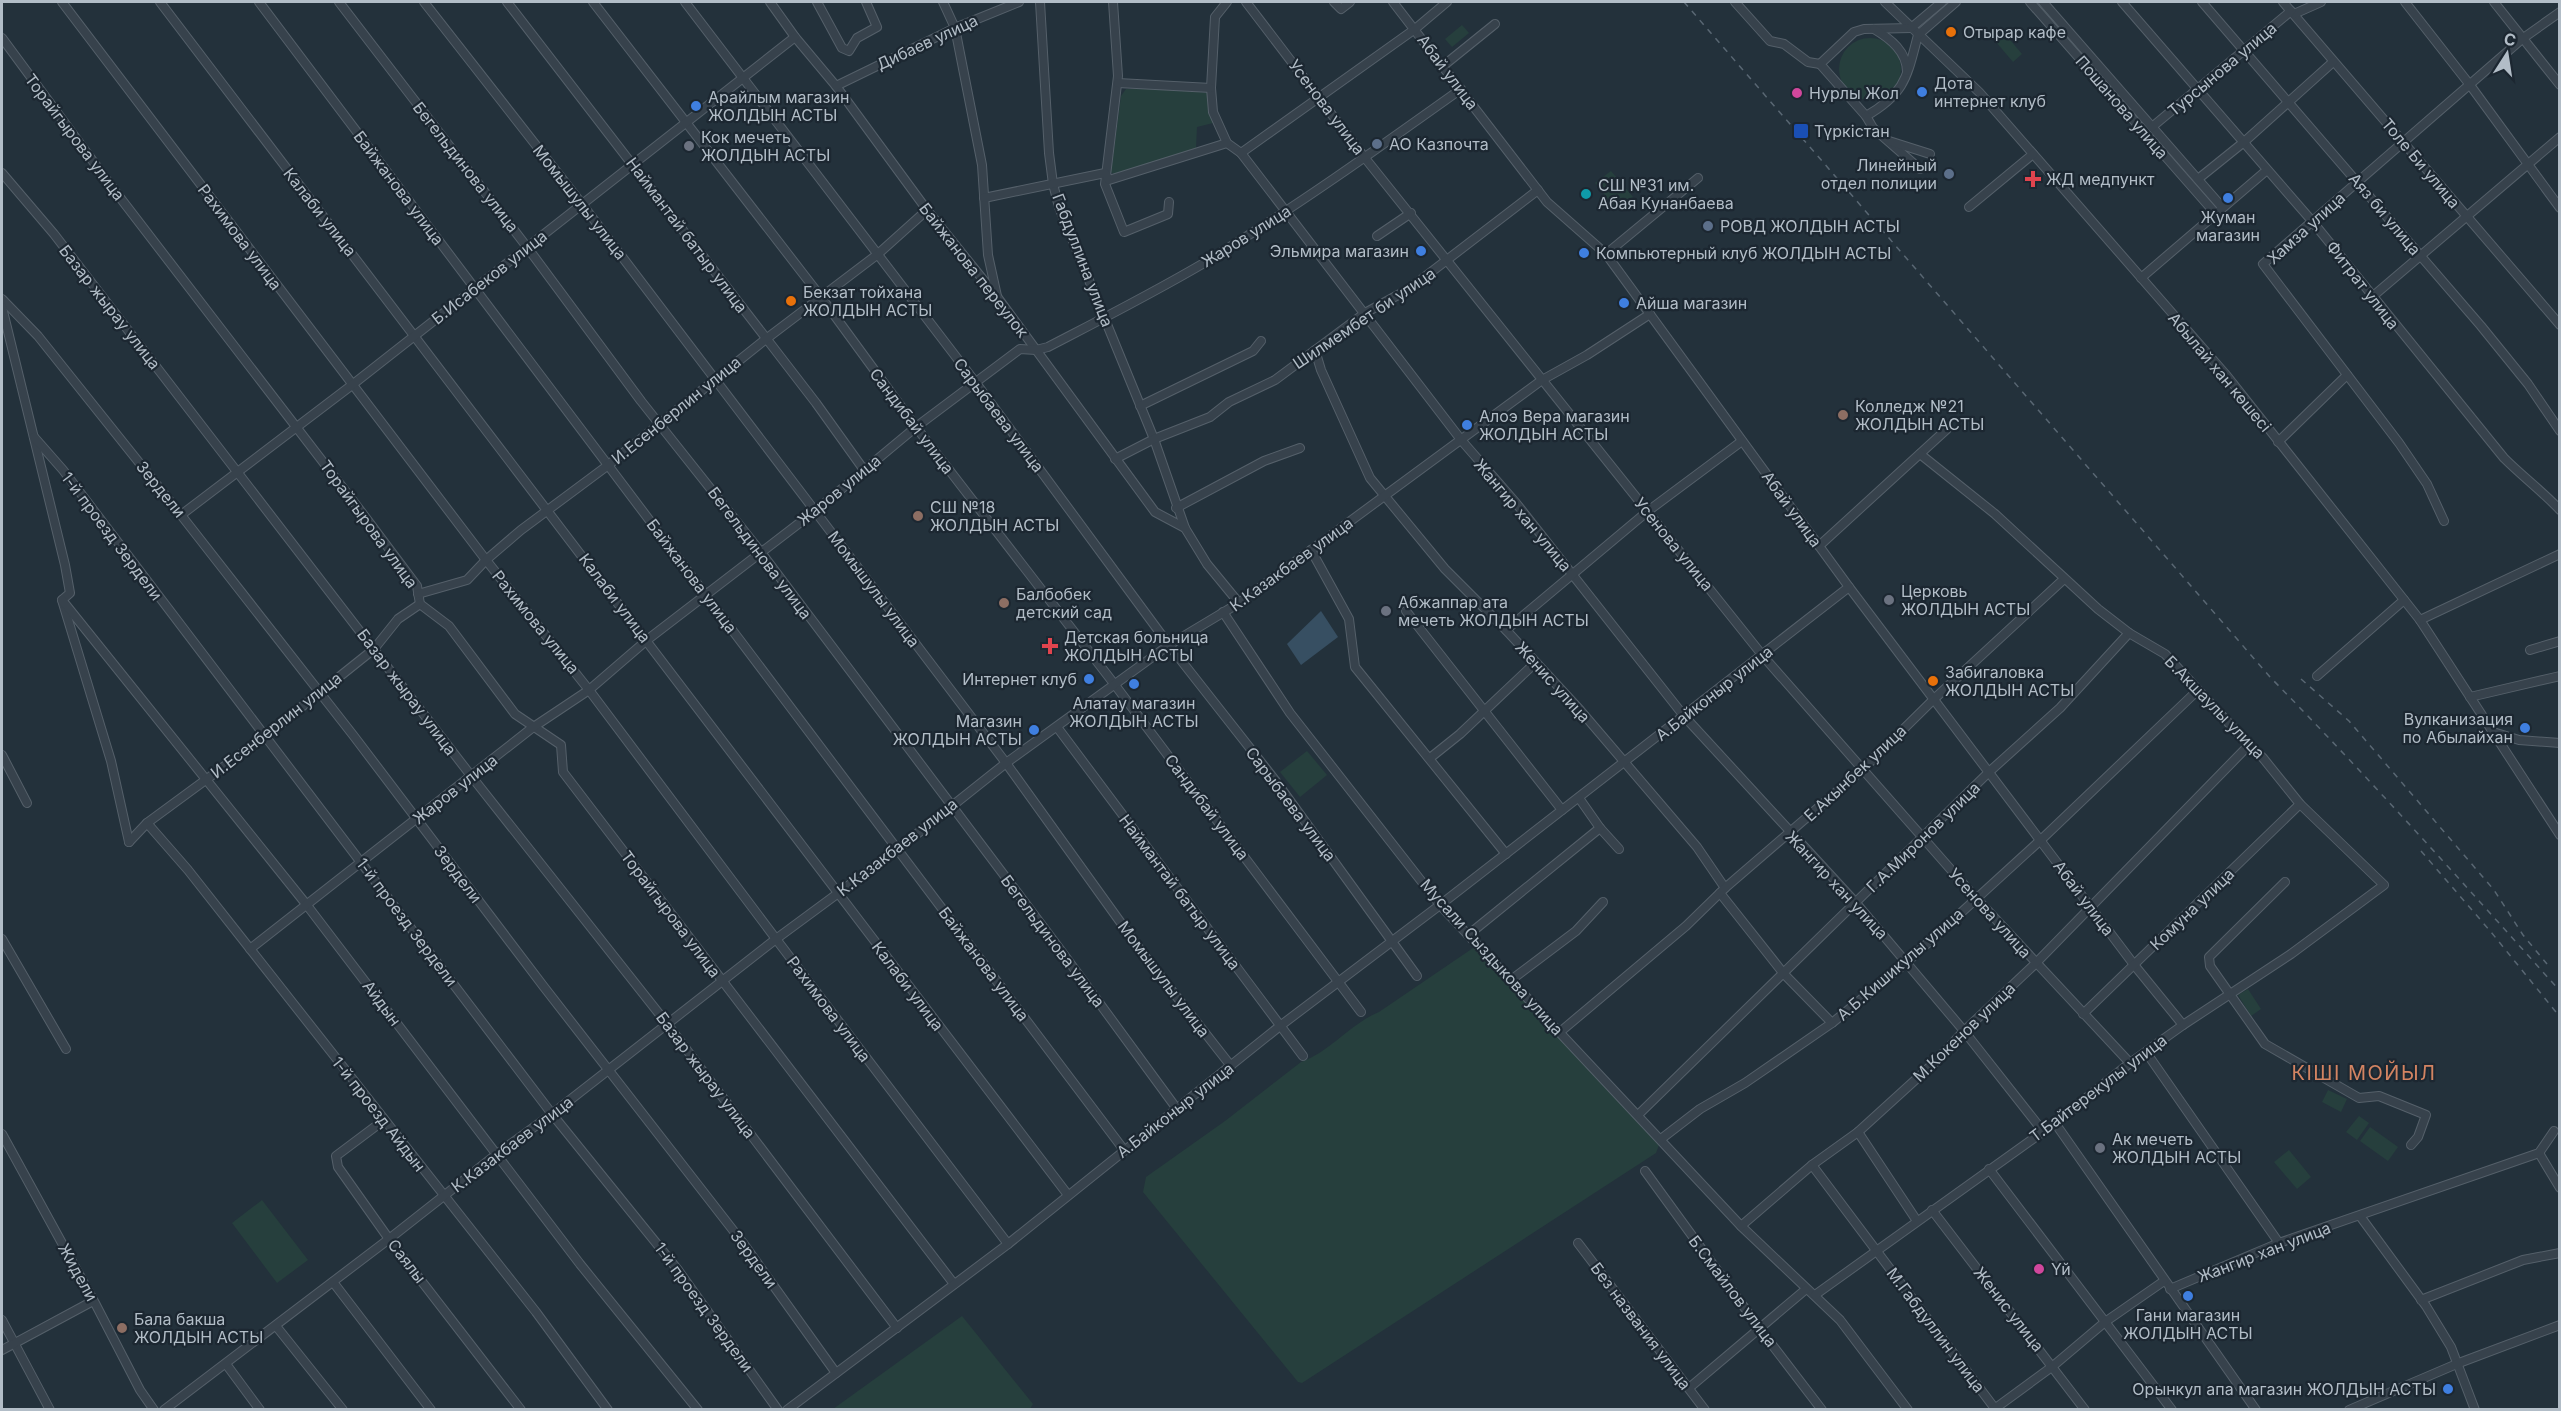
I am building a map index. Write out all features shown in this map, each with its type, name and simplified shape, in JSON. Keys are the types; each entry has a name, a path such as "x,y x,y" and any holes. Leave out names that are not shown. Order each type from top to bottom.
{"street":[{"name":"Рахимова улица","path":"62,2 486,560 589,690 1008,1244"},
{"name":"Калаби улица","path":"160,2 1068,1196"},
{"name":"Байжанова улица","path":"259,2 543,375 607,466 1125,1149"},
{"name":"Бегельдинова улица","path":"339,2 760,552 1062,952 1177,1109"},
{"name":"Момышулы улица","path":"424,2 715,379 1006,763 1144,955 1231,1066"},
{"name":"Наймантай батыр улица","path":"507,2 816,402 864,471"},
{"name":"Сандибай улица","path":"593,2 821,297 916,427 1115,685 1361,1012"},
{"name":"Сарыбаева улица","path":"685,2 746,78 976,383 1169,645 1275,780 1417,975"},
{"name":"Байжанова переулок","path":"770,2 795,37 836,86 927,210 998,298 1155,512 1185,528"},
{"path":"817,2 842,48 849,51 857,38 878,27 866,2"},
{"path":"943,2 955,28 982,165 988,255 998,298"},
{"name":"Дибаев улица","path":"836,86 955,28 1019,2"},
{"name":"Габдуллина улица","path":"1040,2 1053,184 1059,207 1154,440 1176,508 1185,528"},
{"path":"1113,2 1118,83 1105,184 1124,232 1168,214 1169,202"},
{"path":"1105,173 1109,180 1227,143 1214,112 1211,88 1215,17 1227,2"},
{"name":"Усенова улица","path":"1246,2 1365,158 1449,260 1763,656 1975,897 2130,1063"},
{"path":"1334,2 1341,9 1350,2"},
{"name":"Абай улица","path":"1394,2 1547,202 1606,254 1819,546 2135,966 2183,1025"},
{"path":"1242,153 1321,98 1388,46 1415,29 1447,2"},
{"path":"1735,2 1770,41 1784,44 1808,62 1820,64 1866,116 1873,128 1920,169"},
{"name":"Абылай хан көшесі","path":"1885,2 1979,92 2227,376 2420,620 2559,835"},
{"path":"1820,64 1854,32 1911,28 1942,2"},
{"path":"1866,116 1904,85 1918,35 1956,2"},
{"name":"Пошанова улица","path":"2030,2 2215,213"},
{"name":"Пошанова улица","path":"2043,2 2222,207"},
{"name":"Фитрат улица","path":"2122,2 2199,87 2312,221 2504,458 2522,477 2540,489 2559,510"},
{"name":"Аяз би улица","path":"2202,2 2528,384 2559,431"},
{"name":"Толе Би улица","path":"2283,2 2559,325"},
{"name":"Турсынова улица","path":"2152,127 2292,12 2320,2"},
{"path":"2405,2 2470,85 2559,208"},
{"path":"2494,2 2559,85"},
{"name":"Хамза улица","path":"2444,521 2427,484 2400,443 2263,264 2403,140 2522,39 2559,12"},
{"path":"1443,66 1495,24"},
{"path":"1874,29 1887,37 1903,54 1907,77"},
{"name":"Б.Исабеков улица","path":"181,515 415,336 685,122 746,78 795,37"},
{"name":"Торайгырова улица","path":"2,38 417,586 420,604 449,626 515,714 532,728 549,735 561,745 563,772 954,1284"},
{"path":"2198,179 2244,142 2333,62"},
{"path":"1118,83 1211,88"},
{"name":"Жаров улица","path":"250,949 532,728 589,690 647,640 815,511 916,427 1020,349 1035,350 1048,347 1206,261 1365,158 1461,88"},
{"path":"2372,297 2559,137"},
{"path":"1887,141 1930,154"},
{"name":"Жангир хан улица","path":"1227,143 1242,153 1462,441 1516,503 1684,716 1789,833 1856,903 1964,1031 2042,1130"},
{"path":"1969,207 2033,154"},
{"path":"2141,278 2267,170"},
{"name":"Базар жырау улица","path":"2,172 54,234 471,777 668,1024 897,1328"},
{"path":"984,198 1105,173"},
{"path":"1606,254 1698,178"},
{"name":"Шилмембет би улица","path":"1115,459 1210,417 1229,402 1275,380 1365,314 1409,289 1538,190"},
{"name":"И.Есенберлин улица","path":"418,594 467,580 521,530 607,466 766,339 878,254 927,210"},
{"path":"1377,236 1411,213"},
{"name":"Зердели","path":"2,299 38,336 181,515 743,1243 836,1373"},
{"path":"2,307 67,574 70,593 62,600"},
{"name":"К.Казакбаев улица","path":"170,1408 776,939 898,849 1006,763 1169,645 1239,603 1542,380 1587,355 1650,314"},
{"path":"1140,406 1254,351 1262,341"},
{"name":"Женис улица","path":"1315,350 1321,370 1370,478 1445,568 1580,710 1623,764 1697,847 1722,891 1784,974 1832,1023"},
{"path":"2278,442 2347,375"},
{"path":"1819,546 1947,429"},
{"name":"1-й проезд Зердели","path":"34,437 63,470 552,1114 678,1270 778,1410"},
{"path":"1506,630 1648,511 1742,441"},
{"path":"1176,508 1263,461 1300,448"},
{"name":"Б.Акшаулы улица","path":"1920,454 1995,514 2064,579 2129,633 2165,654 2249,746 2264,758 2300,804 2384,885"},
{"path":"1185,528 1207,564 1239,603"},
{"path":"1311,550 1349,619 1355,667 1506,854"},
{"path":"2420,620 2559,554"},
{"name":"Е.Акынбек улица","path":"1560,1032 1686,926 1722,891 1863,769 1934,699 2064,579"},
{"name":"А.Байконыр улица","path":"787,1410 1008,1244 1280,1026 1763,656 1849,586"},
{"name":"И.Есенберлин улица","path":"62,600 111,761 129,842 147,823 264,737 374,649 398,619 420,604"},
{"name":"Айдын","path":"62,600 306,904 580,1264 698,1410"},
{"path":"2317,676 2404,600"},
{"path":"1406,611 1562,810"},
{"name":"Мусали Сыздыкова улица","path":"1223,612 1290,713 1440,905 1741,1226 1805,1290 1815,1295 1840,1320 1908,1410"},
{"name":"Г.А.Миронов улица","path":"1638,1114 1989,772 2060,708 2129,633"},
{"path":"2530,650 2559,641"},
{"path":"1430,758 1460,734 1535,663"},
{"path":"2470,697 2559,676"},
{"name":"А.Б.Кишикулы улица","path":"1661,1139 1700,1109 1745,1083 1832,1023 1906,962 1975,897 2041,840 2198,690"},
{"name":"Наймантай батыр улица","path":"1057,727 1303,1056"},
{"path":"2493,732 2519,740 2559,743"},
{"name":"М.Кокенов улица","path":"1741,1226 1812,1165 1858,1132 1935,1062 1964,1031 2036,964 2249,746"},
{"path":"2,755 27,803"},
{"path":"1579,798 1600,828 1619,849"},
{"name":"Комуна улица","path":"2083,1014 2300,804"},
{"name":"1-й проезд Айдын","path":"147,823 188,870 443,1197 536,1312 608,1410"},
{"path":"1468,934 1600,828"},
{"path":"2285,882 2209,957 2210,966 2265,1044 2359,1098 2379,1096 2426,1115 2418,1137 2411,1145"},
{"name":"Т.Байтерекулы улица","path":"1815,1295 2042,1130 2055,1123 2130,1063 2291,954 2384,885"},
{"path":"1511,980 1576,931 1603,902"},
{"path":"2,939 66,1049"},
{"path":"2146,1052 2279,1243"},
{"name":"Саялы","path":"384,1120 336,1156 336,1161 389,1239 521,1410"},
{"path":"2055,1123 2169,1289 2256,1410"},
{"path":"2554,1131 2539,1153 2559,1188"},
{"path":"1858,1132 1917,1221"},
{"name":"Жидели","path":"2,1134 140,1390 154,1410"},
{"name":"Жангир хан улица","path":"2169,1289 2279,1243 2539,1153"},
{"name":"М.Габдуллин улица","path":"1812,1165 1995,1409"},
{"path":"1989,1169 2172,1410"},
{"name":"Б.Смайлов улица","path":"1645,1172 1822,1410"},
{"name":"Женис улица","path":"1932,1210 2085,1410"},
{"path":"2360,1216 2421,1300 2459,1363 2475,1410"},
{"name":"Без названия улица","path":"1578,1243 1705,1410"},
{"path":"2421,1300 2523,1260 2559,1253"},
{"path":"1995,1409 2053,1366 2105,1322 2164,1281"},
{"path":"333,1282 431,1410"},
{"path":"1689,1388 1805,1290"},
{"path":"2,1350 93,1301"},
{"path":"2,1320 50,1410"},
{"path":"2355,1409 2459,1363 2559,1325"},
{"path":"276,1326 343,1410"},
{"path":"226,1364 260,1410"}],"green space":[{"path":"2046,9 2113,85 2111,88 2109,89 2042,12"},
{"path":"1462,25 1469,33 1452,47 1445,39"},
{"path":"2005,34 2022,54 2013,62 1996,42"},
{"path":"1870,38 1882,40 1892,47 1899,57 1901,69 1899,81 1892,91 1882,98 1870,100 1858,98 1848,91 1841,81 1839,69 1841,57 1848,47 1858,40"},
{"path":"1126,89 1166,89 1208,93 1213,123 1197,127 1196,148 1115,175 1111,172 1121,96"},
{"path":"2118,91 2166,147 2162,150 2114,95"},
{"path":"1611,171 1633,197 1617,210 1595,183"},
{"path":"1307,751 1327,775 1300,797 1280,772"},
{"path":"1476,946 1659,1145 1656,1153 1302,1383 1298,1382 1143,1192 1146,1177 1225,1121 1301,1062 1321,1052 1359,1023 1379,1012"},
{"path":"2248,989 2261,1009 2251,1016 2238,995"},
{"path":"2328,1090 2347,1099 2341,1112 2322,1102"},
{"path":"2359,1116 2369,1123 2357,1140 2346,1132"},
{"path":"2370,1127 2398,1147 2388,1161 2360,1141"},
{"path":"2289,1150 2311,1177 2297,1189 2274,1162"},
{"path":"262,1200 308,1260 277,1283 232,1223"},
{"path":"962,1316 1033,1404 1030,1409 833,1409"}],"water":[{"path":"1321,611 1338,637 1301,665 1287,644"}],"railway":[{"path":"1684,2 2270,677 2453,872 2560,991"},
{"path":"2301,679 2349,721 2494,890 2523,935 2547,964"},
{"path":"2421,851 2560,1017"}],"place":[{"name":"Отырар кафе","path":"1951,32"},
{"name":"Дота интернет клуб","path":"1922,92"},
{"name":"Нурлы Жол","path":"1797,93"},
{"name":"Арайлым магазин ЖОЛДЫН АСТЫ","path":"696,106"},
{"name":"Түркістан","path":"1801,131"},
{"name":"АО Казпочта","path":"1377,144"},
{"name":"Кок мечеть ЖОЛДЫН АСТЫ","path":"689,146"},
{"name":"Линейный отдел полиции","path":"1949,174"},
{"name":"ЖД медпункт","path":"2033,179"},
{"name":"СШ №31 им. Абая Кунанбаева","path":"1586,194"},
{"name":"Жуман магазин","path":"2228,198"},
{"name":"РОВД ЖОЛДЫН АСТЫ","path":"1708,226"},
{"name":"Эльмира магазин","path":"1421,251"},
{"name":"Компьютерный клуб ЖОЛДЫН АСТЫ","path":"1584,253"},
{"name":"Бекзат тойхана ЖОЛДЫН АСТЫ","path":"791,301"},
{"name":"Айша магазин","path":"1624,303"},
{"name":"Колледж №21 ЖОЛДЫН АСТЫ","path":"1843,415"},
{"name":"Алоэ Вера магазин ЖОЛДЫН АСТЫ","path":"1467,425"},
{"name":"СШ №18 ЖОЛДЫН АСТЫ","path":"918,516"},
{"name":"Церковь ЖОЛДЫН АСТЫ","path":"1889,600"},
{"name":"Балбобек детский сад","path":"1004,603"},
{"name":"Абжаппар ата мечеть ЖОЛДЫН АСТЫ","path":"1386,611"},
{"name":"Детская больница ЖОЛДЫН АСТЫ","path":"1050,646"},
{"name":"Интернет клуб","path":"1089,679"},
{"name":"Забигаловка ЖОЛДЫН АСТЫ","path":"1933,681"},
{"name":"Алатау магазин ЖОЛДЫН АСТЫ","path":"1134,684"},
{"name":"Вулканизация по Абылайхан","path":"2525,728"},
{"name":"Магазин ЖОЛДЫН АСТЫ","path":"1034,730"},
{"name":"Ак мечеть ЖОЛДЫН АСТЫ","path":"2100,1148"},
{"name":"Үй","path":"2039,1269"},
{"name":"Гани магазин ЖОЛДЫН АСТЫ","path":"2188,1296"},
{"name":"Бала бакша ЖОЛДЫН АСТЫ","path":"122,1328"},
{"name":"Орынкул апа магазин ЖОЛДЫН АСТЫ","path":"2448,1389"}],"district":[{"name":"КІШІ МОЙЫЛ","path":"2364,1073"}]}
